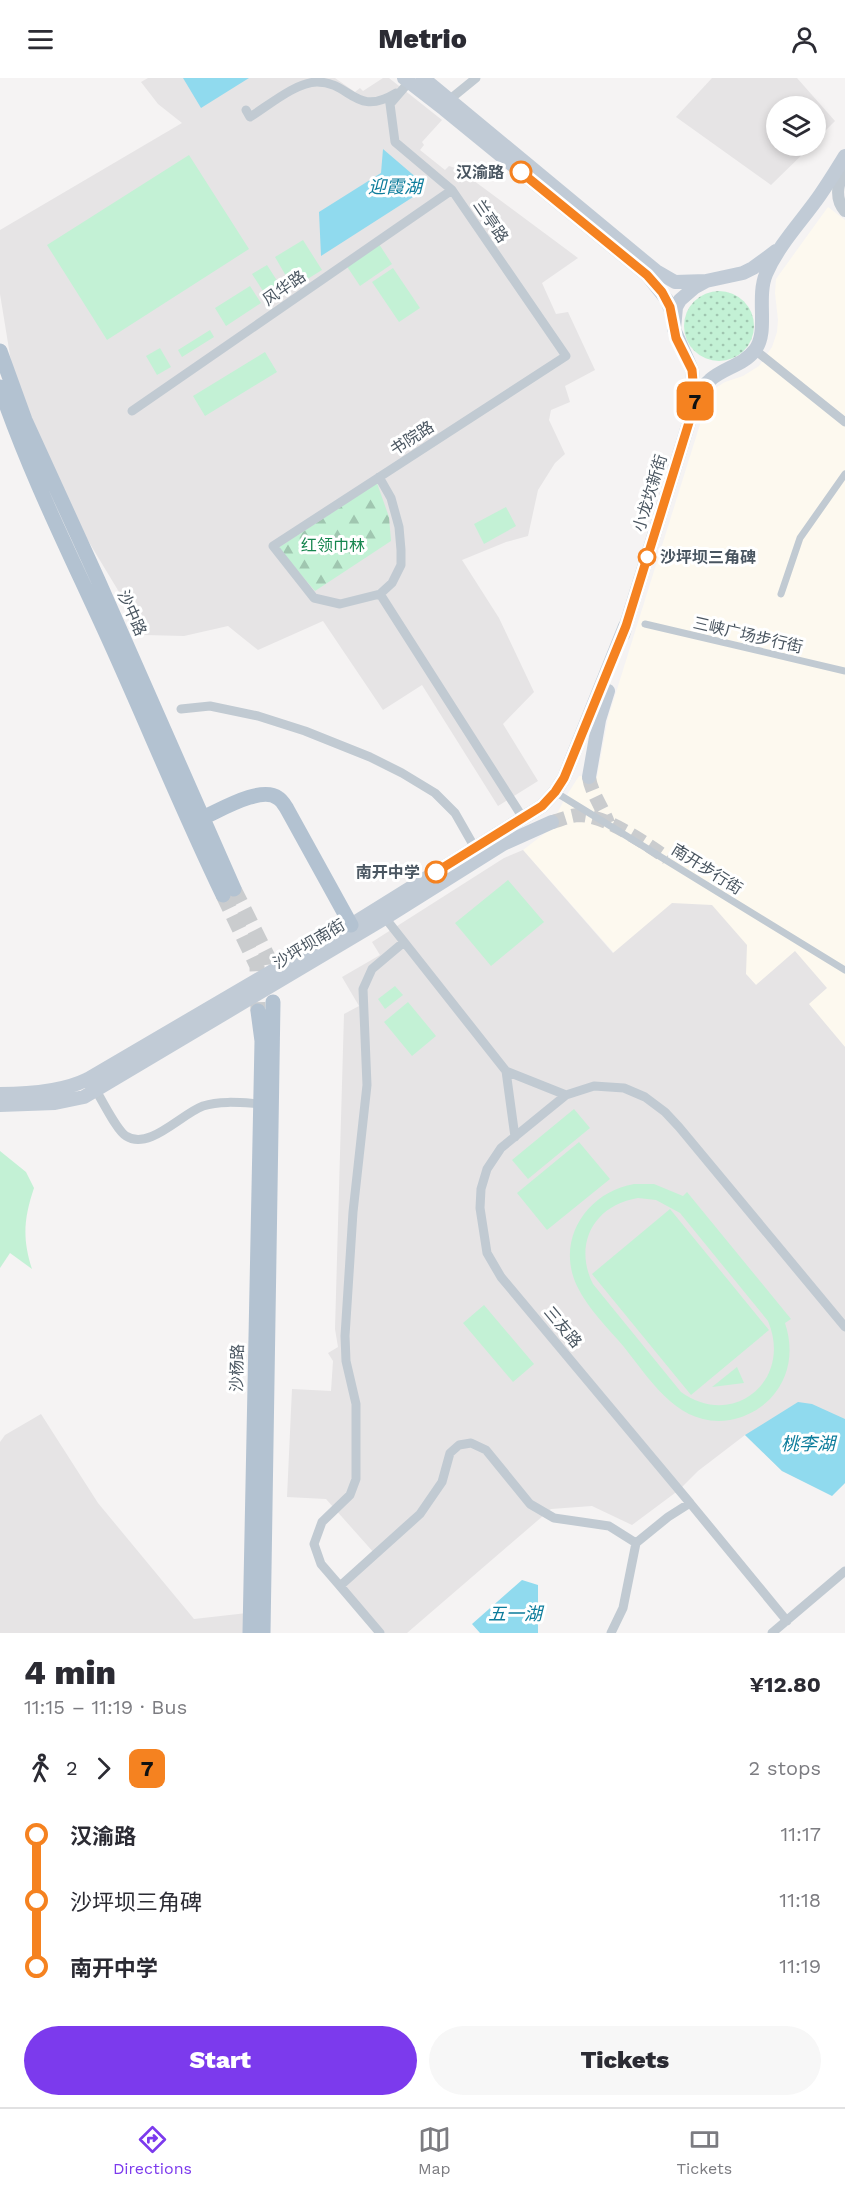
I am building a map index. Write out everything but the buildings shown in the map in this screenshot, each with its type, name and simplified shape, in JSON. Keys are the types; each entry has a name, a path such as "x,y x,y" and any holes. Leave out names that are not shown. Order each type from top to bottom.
{"main road":[{"path":"423,78 656,271 675,282 706,281 743,273 780,248"},
{"path":"405,83 647,275 667,300 674,319"},
{"path":"756,350 762,329 761,291 767,273 780,248 821,194 845,156"},
{"path":"674,319 680,300 706,281"},
{"name":"小龙坎新街","path":"674,319 676,338 692,370 695,403"},
{"name":"小龙坎新街","path":"589,777 599,720 695,403 704,386 711,379 740,363 756,350"},
{"name":"沙中路","path":"0,351 24,420 98,580 202,818 229,892 196,839 32,470 0,387"},
{"name":"小龙坎新街","path":"555,792 564,778 626,626"},
{"name":"沙坪坝南街","path":"89,1088 102,1071 351,925 381,913 475,848 542,806 555,792"},
{"path":"202,818 252,796 266,793 278,797 287,809 351,925"},
{"name":"沙坪坝南街","path":"89,1088 381,913 503,844 552,822"},
{"path":"266,1104 273,1002"},
{"path":"258,1011 266,1104"},
{"path":"0,1095 54,1090 77,1085 89,1088"},
{"path":"0,1105 54,1102 89,1088"},
{"name":"沙杨路","path":"250,1633 266,1104"},
{"name":"沙杨路","path":"263,1633 266,1104"}],"street":[{"path":"449,100 476,78"},
{"path":"246,110 250,117 301,85 316,82 330,84 358,100 373,103 382,100 405,83"},
{"name":"兰亭路","path":"405,83 390,104 395,142 452,190 566,356"},
{"path":"845,167 837,196 839,204 845,211"},
{"name":"风华路","path":"132,411 452,190"},
{"path":"756,350 845,422"},
{"name":"书院路","path":"380,594 340,604 314,598 273,546 566,356"},
{"path":"781,594 800,538 845,474"},
{"path":"379,477 391,498 399,527 401,550 401,565 392,583 380,594 523,818"},
{"name":"三峡广场步行街","path":"645,624 845,671"},
{"path":"181,709 210,706 258,716 305,731 370,757 435,793 455,813 475,848"},
{"name":"南开步行街","path":"555,792 845,970"},
{"path":"381,913 506,1071 566,1095"},
{"path":"380,1633 321,1564 314,1545 322,1522 350,1495 356,1479 356,1404 346,1361 345,1336 353,1212 367,1086 363,989 372,969 404,942"},
{"path":"506,1071 515,1137"},
{"path":"515,1137 566,1095 594,1086 624,1088 645,1097 664,1112 845,1327"},
{"path":"89,1088 123,1134 133,1140 145,1140 202,1107 223,1103 266,1104"},
{"name":"三友路","path":"515,1137 501,1148 487,1169 481,1189 481,1229 487,1253 501,1277 786,1621"},
{"path":"339,1586 420,1514 442,1482 450,1453 459,1445 471,1443 486,1449 530,1504 554,1518 609,1526 636,1543"},
{"path":"611,1633 623,1608 636,1543 668,1517 690,1503"},
{"path":"772,1633 845,1570"}],"shaded area":[{"path":"148,78 335,78 355,92 360,88 363,91 383,78 389,78 442,120 422,142 424,145 420,150 445,170 449,166 458,169 578,258 542,283 556,314 568,312 595,370 565,386 570,402 551,410 549,420 565,454 555,463 538,490 528,536 506,542 462,560 499,618 534,692 503,724 538,781 498,806 422,685 383,710 323,621 258,650 228,626 184,636 145,635 78,524 14,380 0,294 0,230 182,123 158,104 141,82"},
{"path":"712,78 797,78 813,96 766,96 766,156 801,156 771,185 676,117"},
{"path":"826,111 835,121 826,130"},
{"path":"828,207 845,220 845,1047 808,1004 795,952 756,985 746,974 746,945 614,953 523,850 549,830 579,776 597,777 608,718 707,402 714,389 759,366 772,347 778,320 776,279"},
{"path":"523,850 613,953 672,903 712,905 747,945 746,974 756,985 795,951 827,988 809,1004 845,1047 845,1483 832,1495 782,1471 745,1435 698,1471 679,1490 632,1525 592,1506 551,1509 407,1633 380,1633 340,1586 375,1554 326,1499 287,1497 292,1389 331,1391 333,1361 328,1353 338,1347 335,1329 344,1014 359,1006 342,977 380,955 372,942 504,858"},
{"path":"41,1414 98,1503 194,1619 247,1613 246,1633 0,1633 0,1442 5,1435"}],"green space":[{"path":"189,155 249,249 107,340 47,245"},
{"path":"303,240 322,270 293,288 275,257"},
{"path":"377,241 392,264 360,286 344,262"},
{"path":"267,265 285,293 270,302 252,274"},
{"path":"393,268 420,308 399,322 372,282"},
{"path":"250,286 261,303 226,326 215,308"},
{"path":"719,291 738,297 748,307 754,326 748,345 738,355 719,361 700,355 690,345 684,326 690,307 700,297"},
{"path":"210,330 214,337 182,357 178,350"},
{"path":"160,348 171,367 157,375 146,356"},
{"path":"265,352 277,372 205,416 193,396"},
{"name":"红领巾林","path":"377,483 389,517 391,541 315,591 278,548"},
{"path":"506,507 516,526 484,544 474,524"},
{"path":"508,880 544,922 491,966 455,923"},
{"path":"395,986 403,995 385,1009 378,999"},
{"path":"408,1002 436,1036 412,1056 384,1022"},
{"path":"574,1109 590,1128 528,1179 512,1160"},
{"path":"579,1142 610,1179 547,1230 517,1193"},
{"path":"0,1151 26,1172 34,1188 26,1228 32,1269 10,1253 0,1268"},
{"path":"634,1184 654,1184 683,1196 687,1192 791,1319 785,1323 789,1343 786,1373 777,1391 756,1410 736,1419 712,1421 681,1410 656,1388 592,1310 577,1286 571,1269 570,1252 573,1236 580,1221 590,1208 602,1197","holes":["638,1198 656,1200 680,1213 768,1321 774,1343 772,1362 765,1379 754,1393 738,1402 720,1405 701,1402 681,1392 593,1284 585,1255 587,1241 599,1218 623,1202"]},
{"path":"670,1209 769,1330 691,1395 592,1274"},
{"path":"484,1305 534,1364 513,1382 463,1323"},
{"path":"737,1367 744,1383 712,1387"}],"water":[{"path":"183,78 249,78 201,108"},
{"name":"迎霞湖","path":"383,149 425,185 424,190 321,256 319,212 381,173"},
{"name":"桃李湖","path":"798,1402 812,1404 845,1419 845,1483 832,1496 782,1471 745,1435"},
{"name":"五一湖","path":"522,1580 538,1585 538,1633 480,1633 472,1624"}],"tunnel":[{"path":"589,777 592,789 608,823"},
{"path":"552,822 579,815 601,820 625,831 667,858"},
{"path":"234,889 270,961 272,984"},
{"path":"223,895 257,966 258,1011"}],"bus line":[{"name":"7","path":"436,872 542,806 564,778 626,626 695,403 692,370 676,338 674,319 662,292 647,275 521,172"}],"place":[{"name":"汉渝路","path":"521,172"},
{"name":"沙坪坝三角碑","path":"647,557"},
{"name":"南开中学","path":"436,872"}]}
